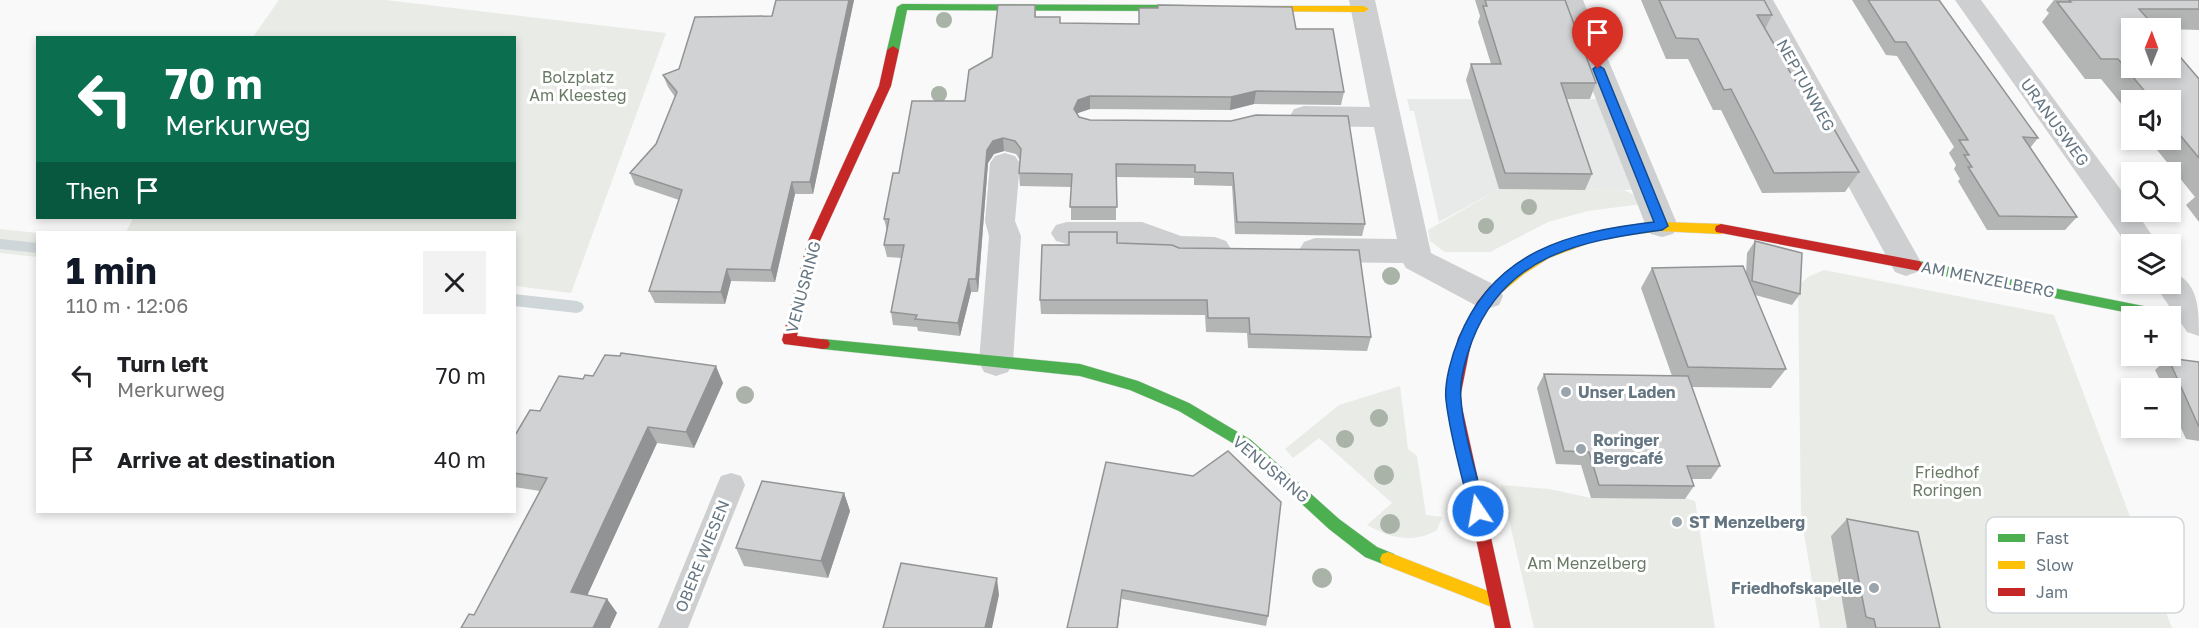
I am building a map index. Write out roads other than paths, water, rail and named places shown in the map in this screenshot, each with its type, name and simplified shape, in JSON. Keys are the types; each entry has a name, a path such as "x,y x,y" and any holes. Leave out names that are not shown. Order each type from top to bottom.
{"street":[{"path":"1570,0 1662,226"},
{"name":"NEPTUNWEG","path":"1760,0 1906,264"},
{"name":"URANUSWEG","path":"1968,0 2136,234"},
{"name":"VENUSRING","path":"1197,9 1064,4 901,4 885,86 813,243 789,340 1080,370 1133,385 1184,406 1246,444 1342,531 1371,552 1497,602"},
{"path":"1228,9 1266,4 1363,4 1417,260 1487,296"},
{"path":"1278,116 1386,117"},
{"path":"996,362 1005,236 1000,222 1005,163"},
{"name":"AM MENZELBERG","path":"1503,628 1453,398 1461,351 1473,321 1487,296 1544,253 1570,242 1603,233 1662,226 1736,231 2121,307"},
{"path":"1067,233 1142,233 1178,248 1249,249"},
{"path":"1284,249 1415,251"},
{"path":"2178,294 2199,323"},
{"name":"AM MENZELBERG","path":"2181,319 2199,323"}],"lane":[{"name":"OBERE WIESEN","path":"673,628 731,484"}],"waterway":[{"path":"0,244 36,248"},
{"path":"516,300 577,307"}],"place":[{"name":"Unser Laden","path":"1566,392"},
{"name":"Roringer Bergcafé","path":"1581,449"},
{"name":"ST Menzelberg","path":"1677,522"},
{"name":"Friedhofskapelle","path":"1874,588"}],"park label":[{"name":"Bolzplatz Am Kleesteg","path":"578,86"},
{"name":"Friedhof Roringen","path":"1947,481"},
{"name":"Am Menzelberg","path":"1587,563"}]}
